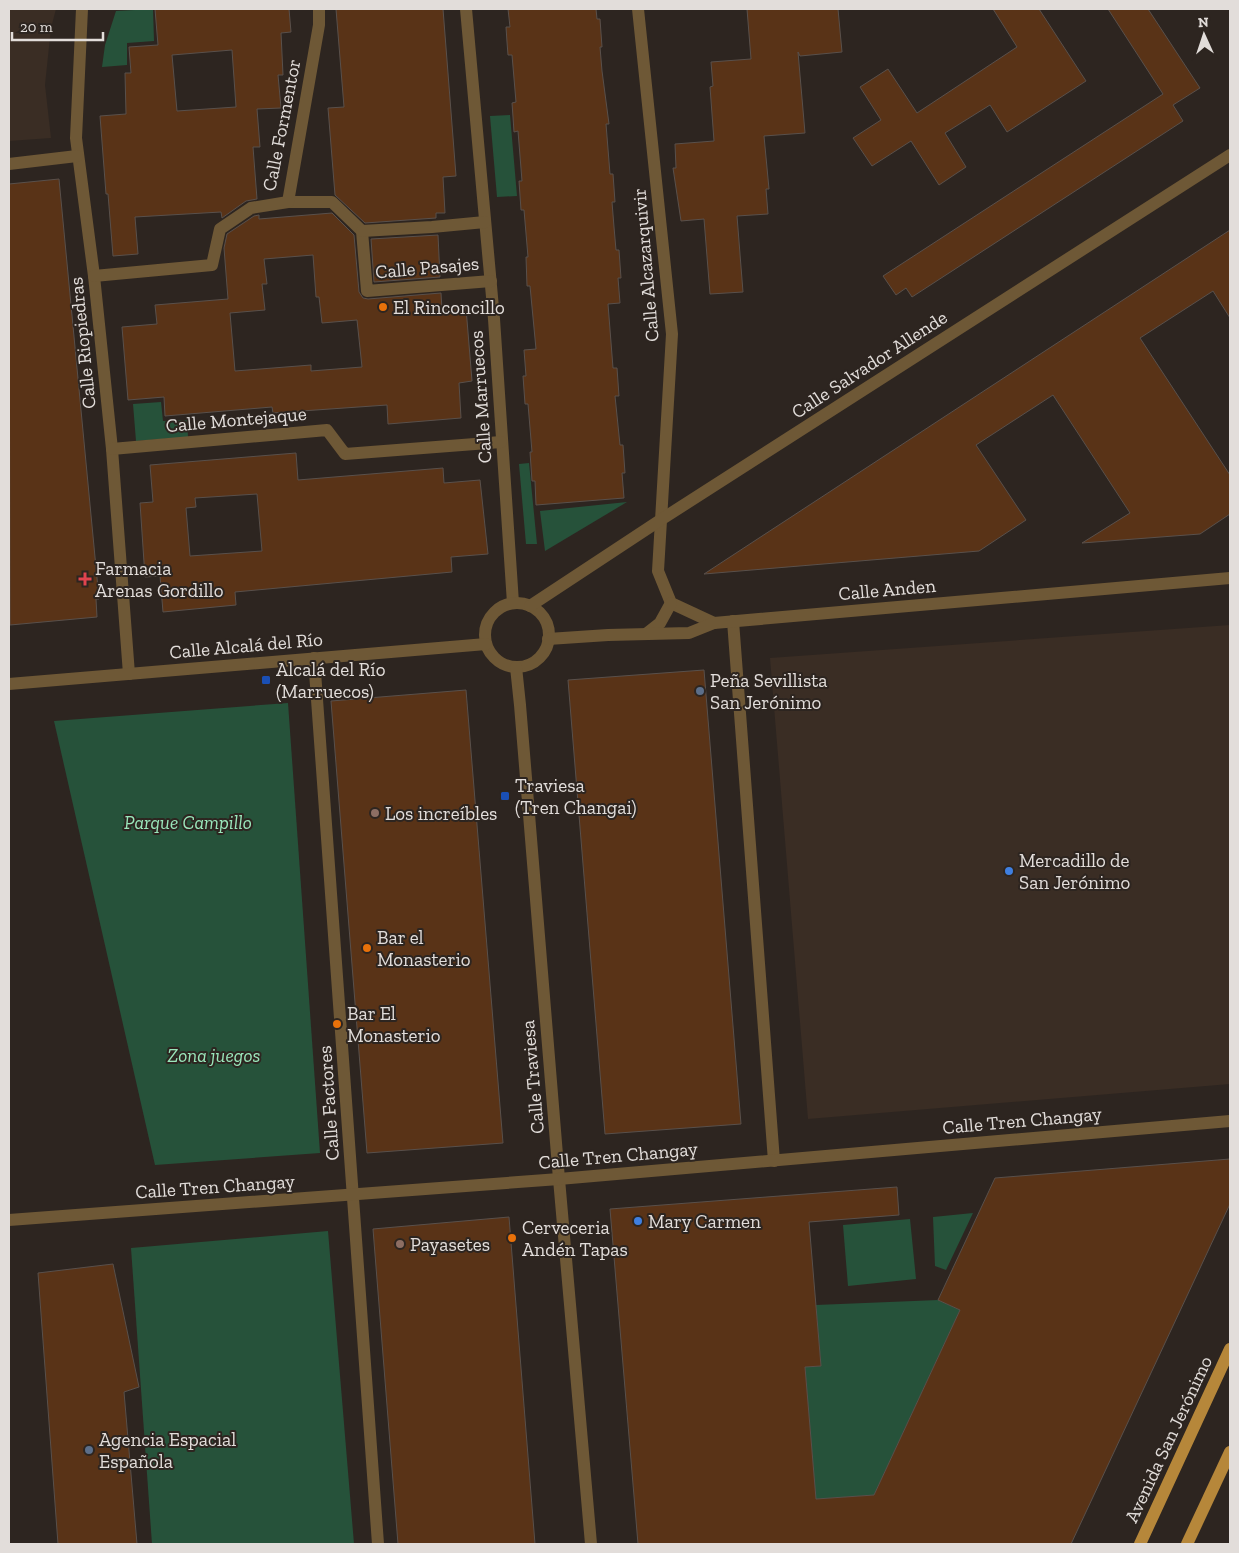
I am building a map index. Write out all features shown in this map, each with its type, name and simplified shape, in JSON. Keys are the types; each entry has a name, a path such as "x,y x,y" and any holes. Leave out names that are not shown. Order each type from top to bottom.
{"main road":[{"name":"Avenida San Jerónimo","path":"1140,1544 1230,1349"},
{"path":"1188,1544 1230,1452"}],"street":[{"name":"Calle Riopiedras","path":"82,9 76,138 77,156 94,276 112,449 129,674"},
{"name":"Calle Formentor","path":"94,276 212,265 220,228 251,208 288,202 319,25 319,9"},
{"name":"Calle Marruecos","path":"466,9 490,281 513,603"},
{"name":"Calle Alcazarquivir","path":"638,9 672,334 658,570 671,603"},
{"name":"Calle Salvador Allende","path":"530,606 1230,154"},
{"path":"9,164 77,156"},
{"path":"288,202 332,202 362,231"},
{"name":"Calle Pasajes","path":"485,222 432,228 362,231 367,291 490,281"},
{"name":"Calle Montejaque","path":"112,449 327,430 345,454 501,442"},
{"name":"Calle Anden","path":"548,639 688,633 714,623 733,621 1230,578"},
{"path":"513,603 530,606 541,614 547,626 548,639 546,648 533,662 516,667 503,664 492,656 486,644 485,633 488,622 493,613 502,606 513,603"},
{"path":"646,634 660,623 671,603 714,623"},
{"path":"733,621 774,1161"},
{"name":"Calle Alcalá del Río","path":"9,684 486,644"},
{"name":"Calle Factores","path":"314,658 378,1544"},
{"name":"Calle Traviesa","path":"516,667 558,1179 591,1544"},
{"name":"Calle Tren Changay","path":"9,1220 558,1179 1230,1121"}],"shaded area":[{"path":"9,9 56,9 51,28 45,85 51,138 9,141"},
{"name":"Mercadillo de San Jerónimo","path":"1230,625 1230,1084 808,1119 770,658"}],"green space":[{"path":"153,9 154,41 127,43 127,65 102,67 105,45 116,11"},
{"path":"510,115 517,196 497,197 490,116"},
{"path":"161,402 163,421 187,420 188,437 136,441 133,404"},
{"path":"529,463 537,544 526,544 519,464"},
{"path":"627,502 545,551 540,511"},
{"name":"Parque Campillo","path":"288,703 320,1153 155,1165 54,721"},
{"path":"973,1213 946,1270 935,1266 933,1217"},
{"path":"910,1219 916,1279 848,1286 843,1225"},
{"path":"328,1231 354,1544 152,1544 131,1248"},
{"path":"938,1300 960,1310 874,1495 816,1499 805,1367 821,1366 816,1305"}],"building":[{"path":"155,9 289,9 291,32 281,33 283,75 278,75 281,108 257,109 260,147 253,147 257,199 246,201 222,218 221,212 135,217 138,254 113,256 100,116 126,114 125,73 131,73 129,47 158,45","holes":["232,50 236,107 177,111 172,55"]},
{"path":"336,9 443,9 456,176 443,177 445,213 436,213 436,218 365,223 335,195 328,108 344,107"},
{"path":"508,9 596,9 597,19 600,19 602,71 609,124 606,124 610,174 613,174 615,202 612,202 614,227 616,250 619,250 621,278 618,278 620,303 608,304 613,368 617,368 619,396 615,396 620,445 623,445 625,473 622,473 624,498 536,505 535,481 532,481 530,452 532,452 528,404 525,404 523,376 526,376 524,350 536,349 530,286 527,286 526,257 528,257 524,210 521,210 519,181 522,181 518,131 514,132 512,103 516,102 512,55 508,55 506,27 510,27"},
{"path":"747,9 838,9 842,52 800,56 798,52 805,133 764,136 769,189 766,189 768,214 737,216 743,292 710,294 704,219 681,221 673,168 676,168 675,144 714,141 710,87 713,86 711,62 751,59"},
{"path":"993,9 1039,9 1086,81 1007,132 990,105 945,133 966,167 939,185 911,141 872,166 853,138 881,120 860,87 888,69 917,113 1017,47"},
{"path":"1108,9 1148,9 1200,88 1173,105 1183,121 912,297 906,288 896,295 883,276 1163,94"},
{"path":"59,179 99,599 96,599 97,617 10,625 9,184"},
{"path":"332,213 354,235 359,292 363,298 441,293 442,310 466,308 472,381 459,383 461,418 388,424 387,405 273,413 272,407 165,416 164,397 128,400 122,327 157,324 155,305 228,299 224,248 227,234 254,216 259,215 259,219","holes":["313,255 316,297 319,297 322,323 357,320 362,367 311,371 311,365 235,371 230,313 265,310 262,284 267,284 264,259"]},
{"path":"1230,230 1230,318 1213,291 1140,338 1230,475 1230,514 1200,534 1082,543 1130,513 1053,395 976,445 1026,520 979,551 704,574"},
{"path":"438,235 440,277 374,282 371,239"},
{"path":"296,453 298,480 443,468 444,483 480,480 488,554 451,557 452,572 235,592 236,605 163,612 160,576 145,577 140,503 153,502 150,465","holes":["257,494 262,551 190,556 186,508 196,507 195,498"]},
{"path":"704,670 741,1124 605,1134 568,680"},
{"path":"466,690 503,1143 367,1153 331,701"},
{"path":"1230,1159 1230,1204 1071,1544 638,1544 610,1209 897,1187 899,1215 809,1222 821,1366 805,1367 816,1499 874,1495 960,1310 938,1300 995,1178"},
{"path":"509,1217 535,1544 398,1544 373,1229"},
{"path":"113,1264 139,1387 124,1392 137,1544 58,1544 38,1273"}],"place":[{"name":"El Rinconcillo","path":"383,307"},
{"name":"Farmacia Arenas Gordillo","path":"85,579"},
{"name":"Alcalá del Río (Marruecos)","path":"266,680"},
{"name":"Peña Sevillista San Jerónimo","path":"700,691"},
{"name":"Traviesa (Tren Changai)","path":"505,796"},
{"name":"Los increíbles","path":"375,813"},
{"name":"Mercadillo de San Jerónimo","path":"1009,871"},
{"name":"Bar el Monasterio","path":"367,948"},
{"name":"Bar El Monasterio","path":"337,1024"},
{"name":"Mary Carmen","path":"638,1221"},
{"name":"Cerveceria Andén Tapas","path":"512,1238"},
{"name":"Payasetes","path":"400,1244"},
{"name":"Agencia Espacial Española","path":"89,1450"}],"park label":[{"name":"Zona juegos","path":"214,1055"}]}
